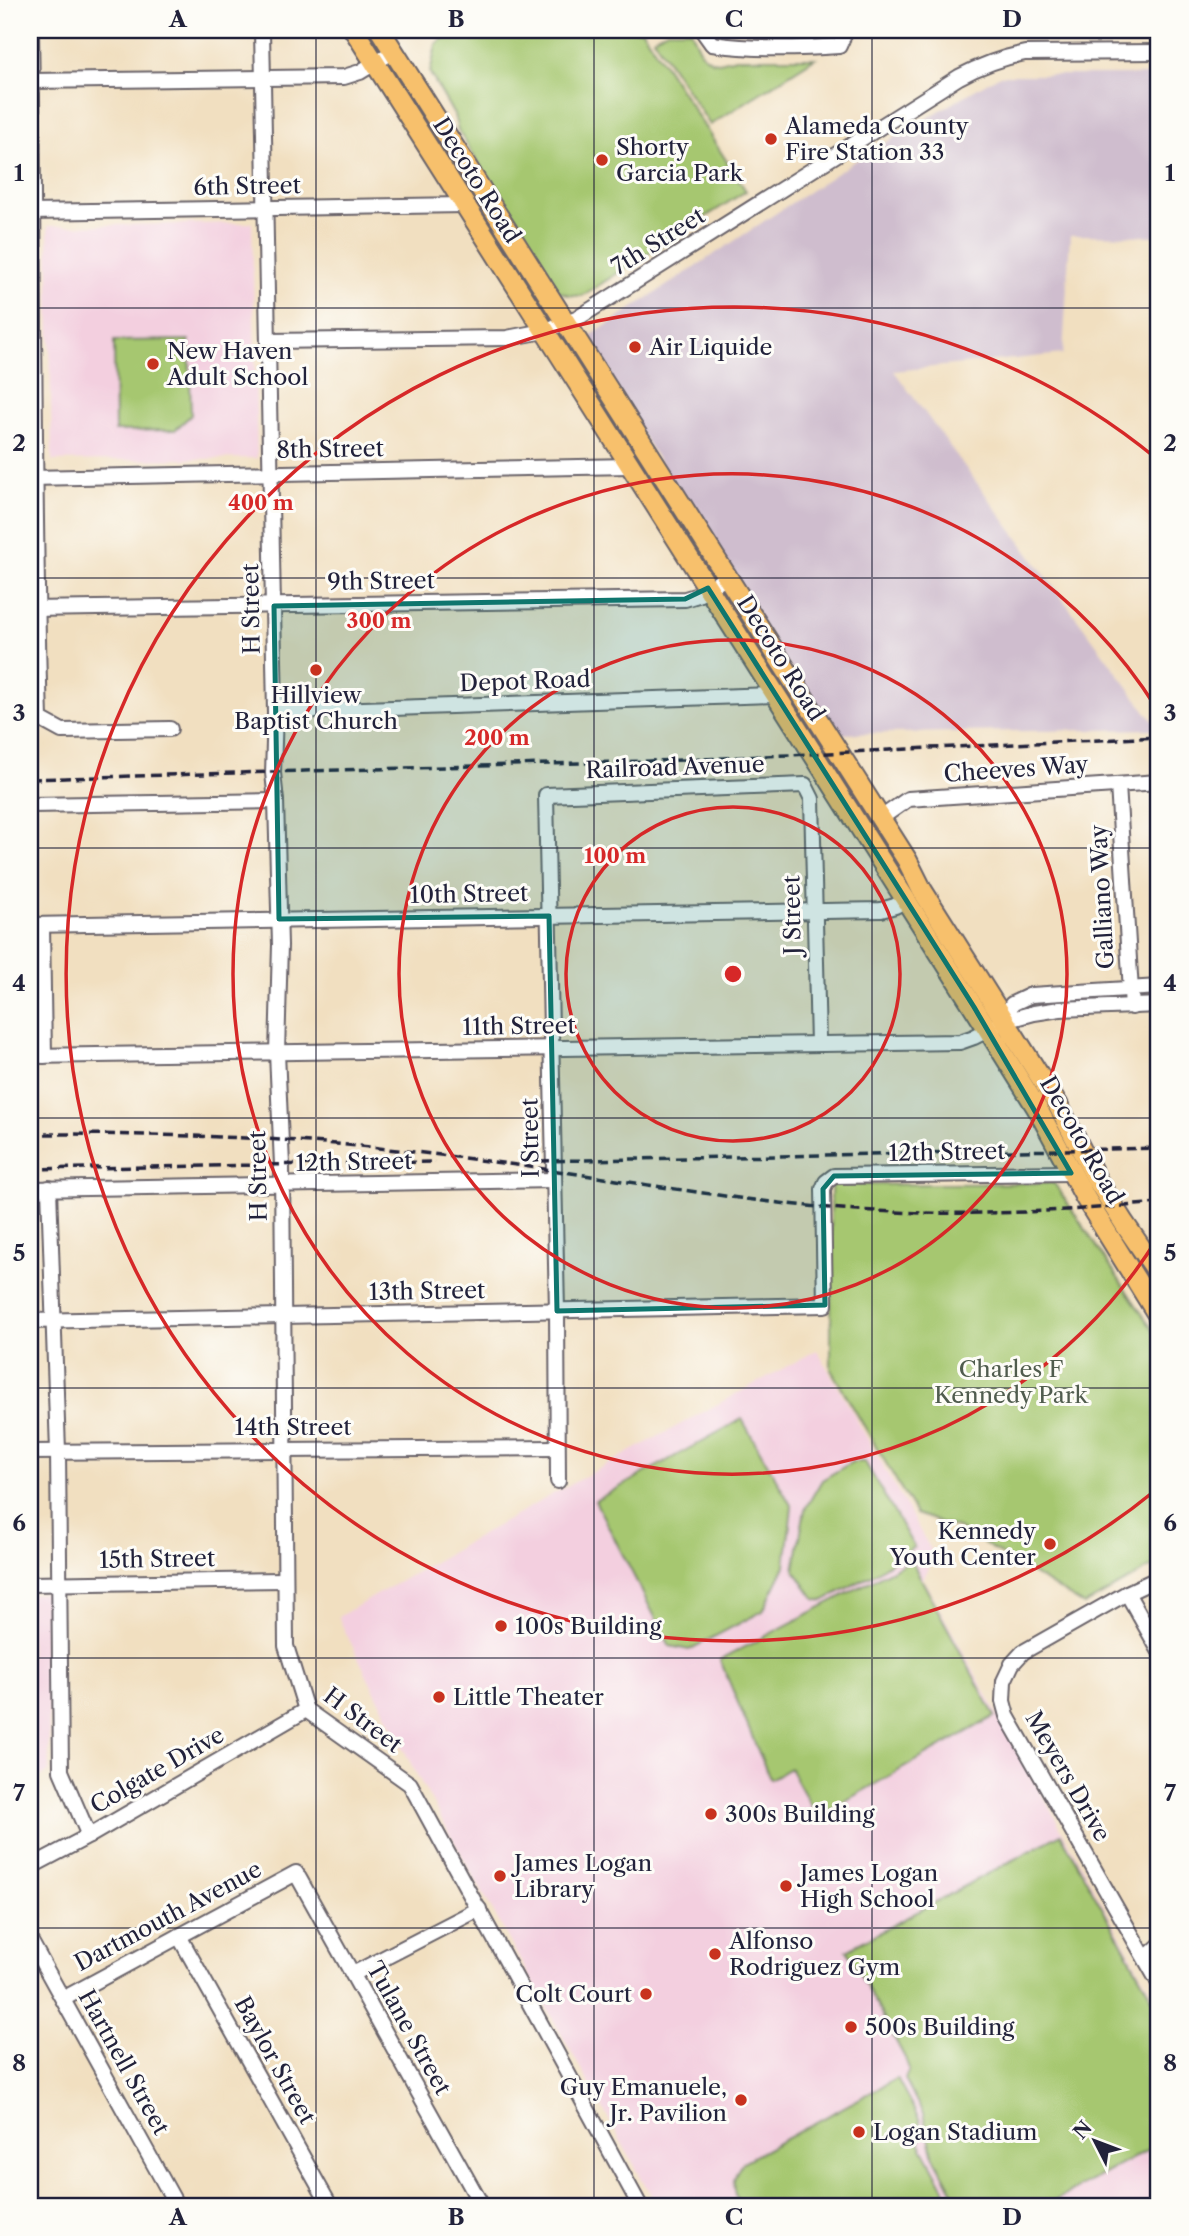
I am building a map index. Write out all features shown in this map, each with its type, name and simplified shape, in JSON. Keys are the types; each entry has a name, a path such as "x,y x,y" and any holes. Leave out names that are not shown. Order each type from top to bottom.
{"main road":[{"name":"Decoto Road","path":"354,30 905,900 1058,1105 1097,1180 1159,1273"},
{"name":"Decoto Road","path":"380,30 907,860 997,1026 1071,1173 1159,1317"}],"street":[{"path":"31,30 33,609 40,719 62,731 170,729"},
{"name":"H Street","path":"262,30 274,606 273,773 279,919 277,1053 282,1186 286,1646 306,1710 410,1784 640,2206"},
{"path":"702,30 712,44 729,47 839,46 846,30"},
{"path":"31,81 344,76 360,72 394,51"},
{"name":"7th Street","path":"269,341 507,338 567,324 981,65 1024,53 1159,52"},
{"name":"6th Street","path":"32,212 464,205"},
{"name":"8th Street","path":"33,478 631,466"},
{"name":"9th Street","path":"33,609 685,599 708,589 727,576"},
{"name":"Depot Road","path":"275,712 775,695"},
{"name":"Cheeves Way","path":"880,818 908,799 1159,782"},
{"name":"Railroad Avenue","path":"546,795 805,785"},
{"name":"J Street","path":"805,785 812,799 818,1044"},
{"name":"Galliano Way","path":"1118,785 1132,1007"},
{"name":"I Street","path":"546,795 558,1481"},
{"path":"30,805 276,801"},
{"name":"10th Street","path":"36,925 887,910 905,900"},
{"path":"36,925 37,1056"},
{"name":"11th Street","path":"997,1026 1012,1003 1031,995 1159,987"},
{"name":"11th Street","path":"37,1056 960,1042 1034,1013 1060,1009 1159,1005"},
{"name":"12th Street","path":"825,1305 823,1189 826,1182 834,1176 1071,1173"},
{"name":"12th Street","path":"30,1189 553,1180"},
{"path":"50,1188 58,1451 61,1771 89,1836"},
{"name":"13th Street","path":"30,1321 825,1305"},
{"name":"14th Street","path":"30,1452 557,1448"},
{"name":"Meyers Drive","path":"1159,1578 1127,1593 1023,1652 1007,1672 1002,1690 1007,1716 1159,1983"},
{"name":"15th Street","path":"30,1584 285,1580"},
{"path":"1127,1593 1159,1650"},
{"name":"Colgate Drive","path":"30,1867 89,1836 306,1710"},
{"name":"Dartmouth Avenue","path":"62,1999 296,1873"},
{"name":"Tulane Street","path":"296,1873 482,2206"},
{"path":"353,1974 479,1909"},
{"name":"Baylor Street","path":"179,1936 330,2206"},
{"name":"Hartnell Street","path":"30,1940 177,2206"},
{"path":"1146,1958 1159,1946"}],"highlighted area":[{"path":"708,588 974,1007 1071,1173 834,1176 823,1189 825,1305 557,1311 549,916 279,919 274,606 685,599"}],"shaded area":[{"path":"1000,75 1159,75 1159,236 1070,235 1063,354 894,371 1159,729 832,734 583,341 855,161"},
{"name":"New Haven Adult School","path":"252,223 257,458 52,461 48,226"},
{"name":"James Logan High School","path":"817,1350 935,1557 923,1579 1159,2006 1159,2206 657,2206 412,1766 338,1617 551,1495"},
{"path":"48,1593 49,1772 30,1783 30,1594"}],"green space":[{"name":"Shorty Garcia Park","path":"454,30 642,30 746,191 582,296 557,291 458,130 454,115 430,73 436,44"},
{"path":"667,30 691,30 702,54 712,61 736,58 815,58 710,125 653,38"},
{"path":"189,340 191,415 175,430 115,431 114,341"},
{"name":"Charles F Kennedy Park","path":"1054,1183 1159,1339 1159,1563 1084,1605 960,1529 916,1514 831,1370 831,1185"},
{"path":"742,1419 792,1507 785,1566 763,1611 689,1650 670,1646 595,1501"},
{"path":"852,1462 865,1462 914,1547 872,1575 823,1601 815,1599 794,1570 805,1509 822,1480"},
{"path":"911,1560 995,1716 817,1817 790,1768 770,1779 720,1660"},
{"path":"1061,1834 1159,2010 1159,2144 1045,2206 961,2206 934,2157 923,2114 905,2079 909,2069 905,2058 847,1950"},
{"name":"Logan Stadium","path":"897,2078 920,2121 920,2144 954,2206 740,2206 734,2184 736,2173 743,2162"}],"railway":[{"path":"30,779 684,760 1159,737"},
{"path":"30,1134 218,1137 358,1146 497,1162 753,1200 858,1210 1009,1212 1159,1203"},
{"path":"540,1161 1159,1148"},
{"path":"30,1169 435,1162"}],"place":[{"name":"Alameda County Fire Station 33","path":"771,139"},
{"name":"Shorty Garcia Park","path":"602,160"},
{"name":"Air Liquide","path":"635,347"},
{"name":"New Haven Adult School","path":"153,364"},
{"name":"Hillview Baptist Church","path":"316,670"},
{"name":"Kennedy Youth Center","path":"1050,1544"},
{"name":"100s Building","path":"501,1626"},
{"name":"Little Theater","path":"439,1697"},
{"name":"300s Building","path":"711,1814"},
{"name":"James Logan Library","path":"500,1876"},
{"name":"James Logan High School","path":"786,1886"},
{"name":"Alfonso Rodriguez Gym","path":"715,1954"},
{"name":"Colt Court","path":"646,1994"},
{"name":"500s Building","path":"851,2027"},
{"name":"Guy Emanuele, Jr. Pavilion","path":"741,2100"},
{"name":"Logan Stadium","path":"859,2132"}]}
